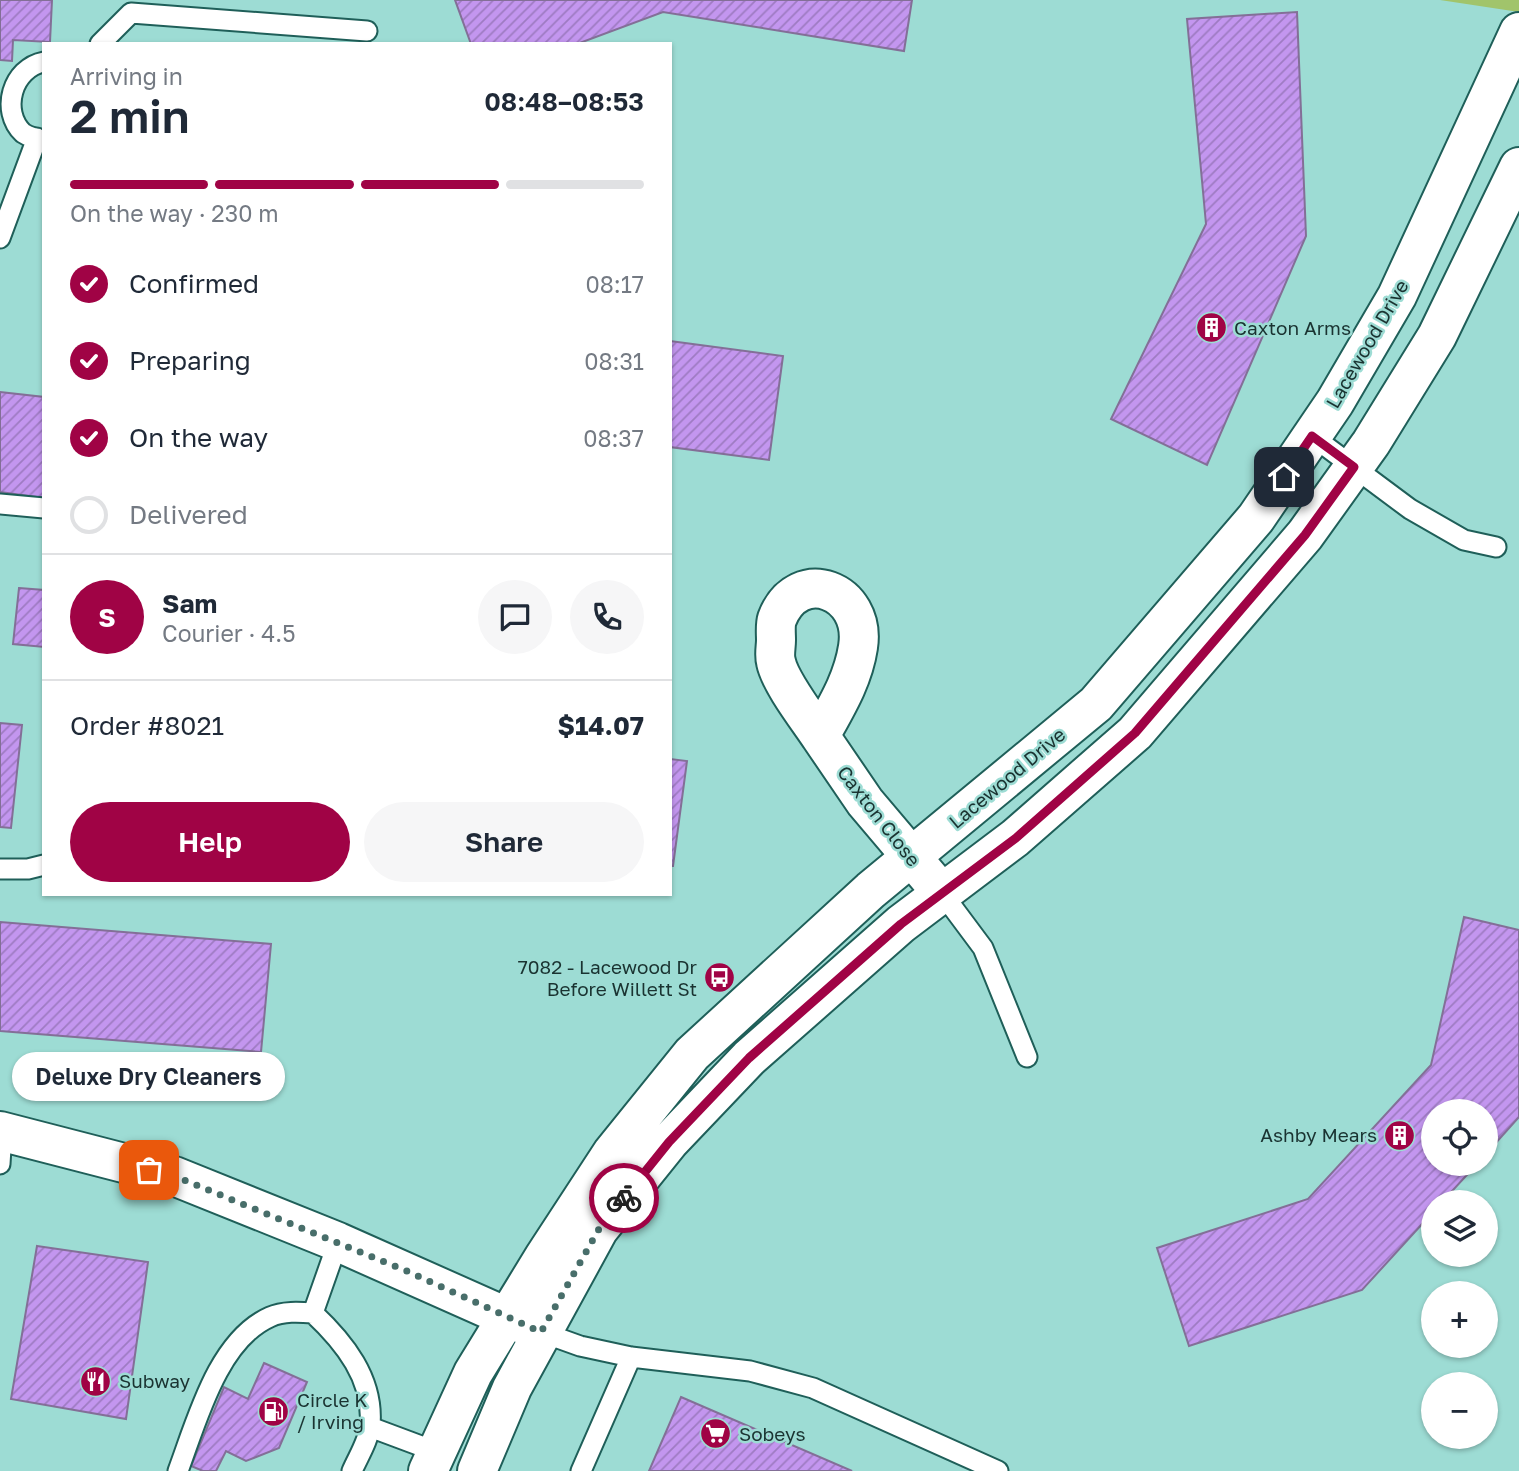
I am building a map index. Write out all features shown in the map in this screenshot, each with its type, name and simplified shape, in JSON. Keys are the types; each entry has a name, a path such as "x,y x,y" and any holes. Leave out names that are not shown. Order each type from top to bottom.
{"main road":[{"name":"Lacewood Drive","path":"477,1471 512,1388 544,1257 612,1153 692,1054 871,890 1096,704 1256,518 1335,402 1397,296 1519,32"},
{"name":"Lacewood Drive","path":"432,1462 473,1373 525,1326 669,1142 749,1058 901,924 1016,838 1135,733 1305,535 1354,467 1437,336 1519,167"},
{"name":"Caxton Close","path":"820,736 866,802 910,858 942,893"},
{"path":"1,1143 174,1176 338,1242 525,1326"}],"lane":[{"path":"102,42 131,13 367,31"},
{"path":"0,238 40,139 23,133 13,122 8,95 13,82 22,71 42,62"},
{"path":"1312,436 1410,509 1464,540 1496,547"},
{"path":"0,504 42,508"},
{"path":"0,869 28,869 42,866"},
{"path":"942,893 984,948 1027,1056"},
{"path":"313,1313 338,1242"},
{"path":"178,1471 218,1369 232,1347 248,1330 272,1316 293,1312 313,1313 351,1353 367,1388 370,1427 352,1471"},
{"path":"525,1326 580,1346 631,1357 750,1371 813,1388 998,1471"},
{"path":"581,1471 631,1357"},
{"path":"370,1427 432,1462"}],"green space":[{"path":"1440,0 1519,0 1519,12"}],"building":[{"path":"0,0 52,0 50,42 13,40 12,61 0,60"},
{"path":"455,0 912,0 904,51 663,12 582,42 470,42"},
{"name":"Caxton Arms","path":"1297,12 1306,236 1207,465 1111,419 1206,224 1187,19"},
{"path":"672,341 783,356 769,460 672,447"},
{"path":"0,392 42,397 42,498 0,492"},
{"path":"19,588 42,590 42,647 13,644"},
{"path":"0,723 22,725 11,828 0,827"},
{"path":"672,759 687,761 672,866"},
{"name":"Ashby Mears","path":"1464,917 1519,930 1519,1117 1498,1141 1498,1099 1421,1099 1421,1176 1466,1176 1453,1190 1421,1190 1421,1225 1362,1290 1189,1346 1157,1248 1308,1199 1431,1065"},
{"path":"0,922 271,944 261,1052 0,1031"},
{"path":"37,1246 148,1262 126,1419 11,1399"},
{"path":"264,1363 307,1382 279,1448 246,1461 226,1451 216,1471 203,1471 191,1466 224,1387 248,1399"},
{"name":"Sobeys","path":"681,1397 852,1471 649,1471"}],"way so far":[{"path":"149,1170 174,1176 338,1242 541,1332 599,1229 624,1198"}],"place":[{"name":"Caxton Arms","path":"1211,328"},
{"name":"7082 - Lacewood Dr Before Willett St","path":"720,978"},
{"name":"Ashby Mears","path":"1400,1135"},
{"name":"Deluxe Dry Cleaners","path":"149,1170"},
{"name":"Subway","path":"96,1381"},
{"name":"Circle K / Irving","path":"274,1411"},
{"name":"Sobeys","path":"716,1434"}],"route":[{"path":"624,1198 669,1142 749,1058 901,924 1016,838 1135,733 1305,535 1354,467 1312,436 1284,477"}]}
